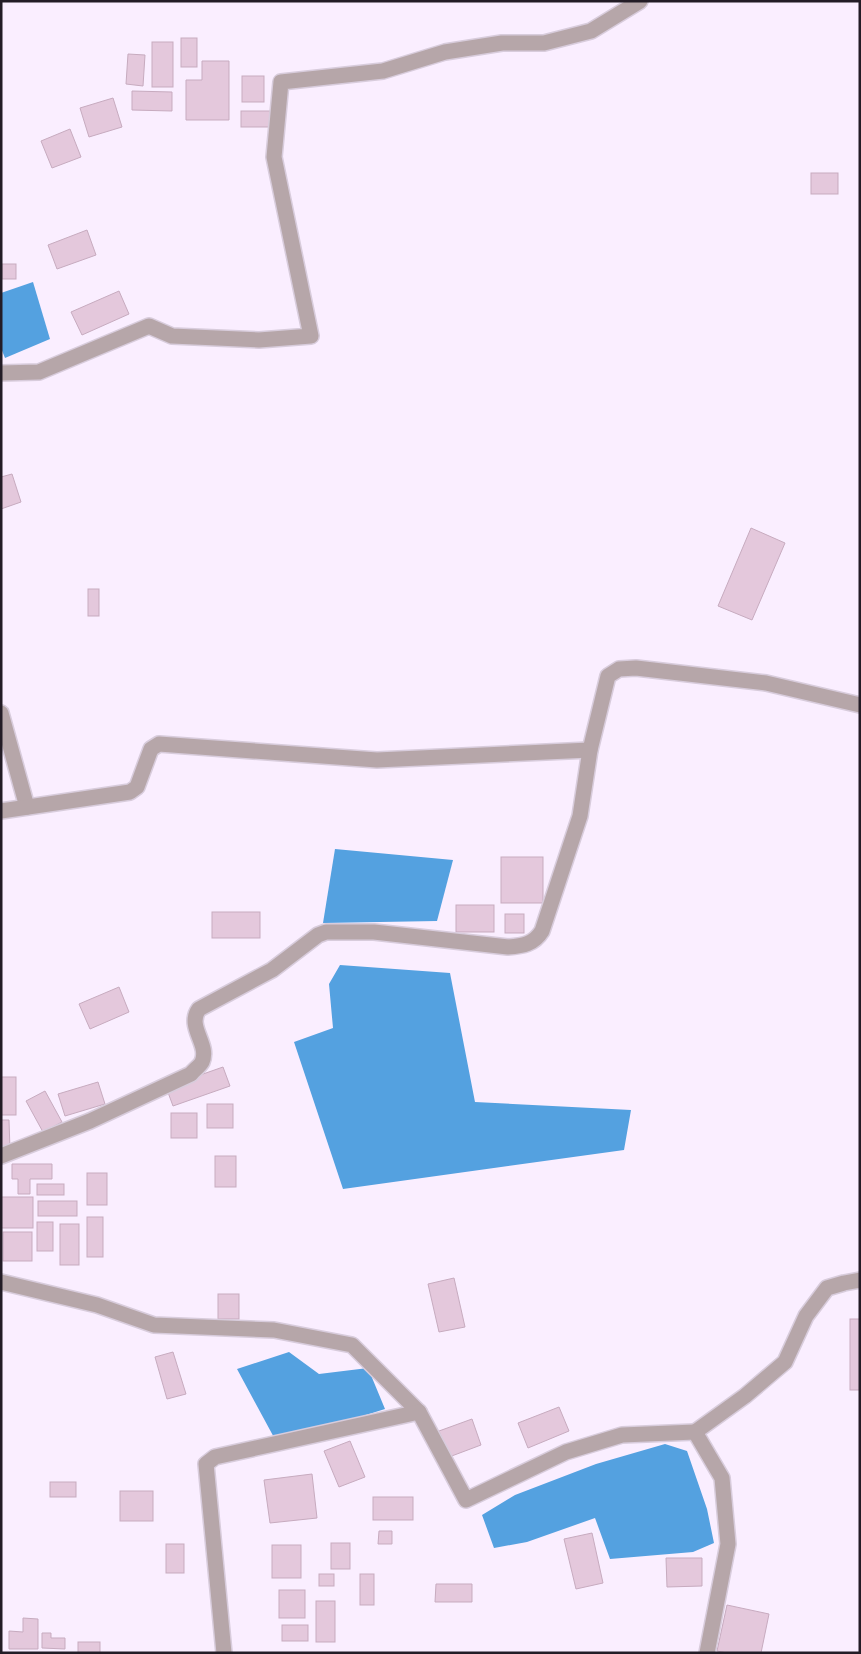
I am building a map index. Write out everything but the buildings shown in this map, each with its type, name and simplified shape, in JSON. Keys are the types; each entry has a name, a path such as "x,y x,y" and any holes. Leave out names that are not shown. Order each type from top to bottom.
{"street":[{"path":"1,373 39,372 149,326 172,336 259,340 311,336 274,156 281,82 383,71 445,52 502,43 544,43 591,31 640,1"},
{"path":"1,1156 90,1121 191,1074 202,1063 203,1056 203,1050 194,1022 194,1016 199,1009 272,970 311,940 326,932 374,932 508,947 524,946 532,943 542,931 580,816 590,750 608,676 619,669 636,668 766,682 860,705"},
{"path":"1,713 27,807"},
{"path":"1,811 130,792 137,787 151,749 159,744 377,760 590,750"},
{"path":"1,1282 97,1305 154,1325 274,1330 352,1345 419,1412 466,1500 566,1452 622,1435 695,1432 745,1396 786,1362 806,1316 827,1288 860,1280"},
{"path":"224,1653 206,1464 215,1457 419,1412"},
{"path":"695,1432 722,1478 728,1544 707,1653"}],"water":[{"path":"33,282 50,339 5,358 1,348 1,293"},
{"path":"335,849 453,860 437,921 323,923"},
{"path":"340,965 450,973 475,1102 631,1110 624,1150 343,1189 294,1042 333,1028 329,984"},
{"path":"289,1352 319,1374 368,1368 385,1409 277,1443 237,1369"},
{"path":"665,1444 687,1451 707,1509 714,1543 693,1552 610,1559 595,1518 527,1542 494,1548 482,1515 515,1495 596,1464"}]}
